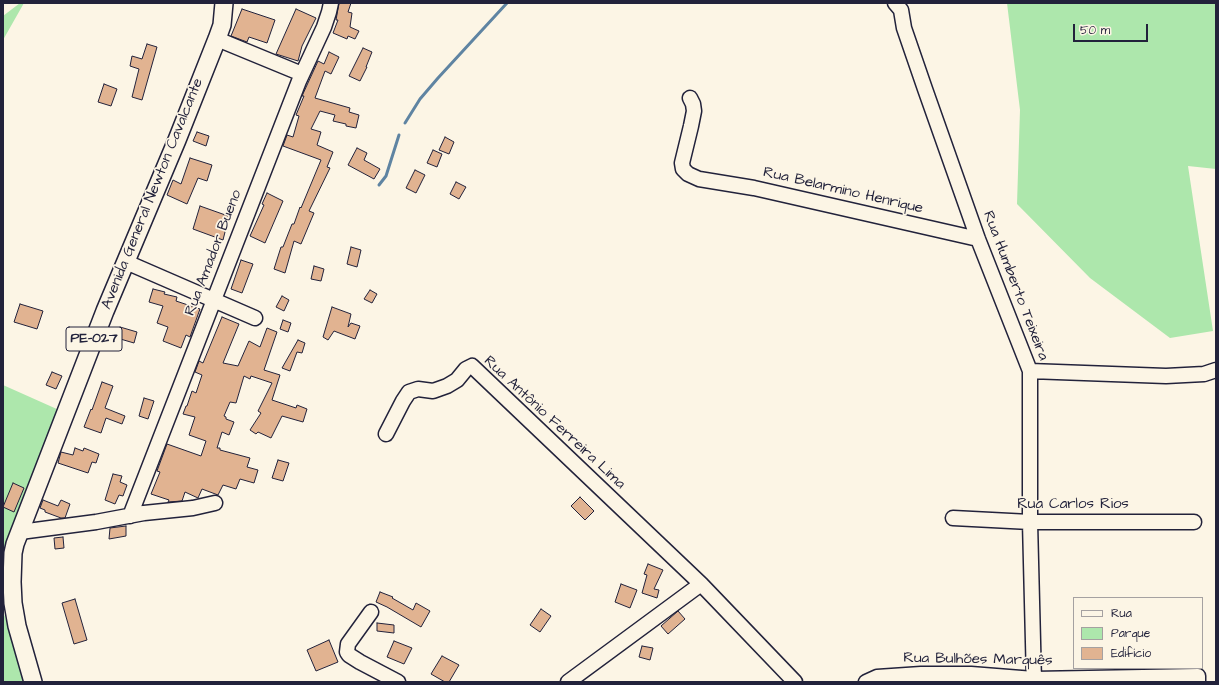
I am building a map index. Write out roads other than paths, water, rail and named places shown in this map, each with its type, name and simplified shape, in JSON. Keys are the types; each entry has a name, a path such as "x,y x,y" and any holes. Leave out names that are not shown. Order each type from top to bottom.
{"main road":[{"name":"Avenida General Newton Cavalcante","path":"33,682 17,626 13,603 8,551 20,532 105,311 178,140 222,25 224,3"}],"street":[{"name":"Rua Amador Bueno","path":"130,516 302,74 324,27 331,3"},
{"name":"Rua Humberto Teixeira","path":"900,5 904,28 978,239 1030,371 1030,522 1034,680"},
{"path":"217,39 302,74"},
{"name":"Rua Belarmino Henrique","path":"690,98 694,111 692,126 683,155 682,166 688,174 699,179 754,188 978,239"},
{"path":"126,262 255,318"},
{"name":"Rua Antônio Ferreira Lima","path":"386,434 409,392 418,389 433,391 447,386 456,380 466,369 472,366 701,584 795,682"},
{"path":"1030,371 1166,376 1204,374 1216,370"},
{"path":"20,532 96,522 160,511 193,508 215,503"},
{"name":"Rua Carlos Rios","path":"953,518 1030,522 1194,522"},
{"path":"568,682 701,584"},
{"path":"371,612 348,644 347,652 360,662 398,682"},
{"name":"Rua Bulhões Marquês","path":"873,680 921,674 971,674 1034,680 1198,679"}],"waterway":[{"path":"405,123 420,99 507,3"},
{"path":"379,185 386,176 399,135"}]}
